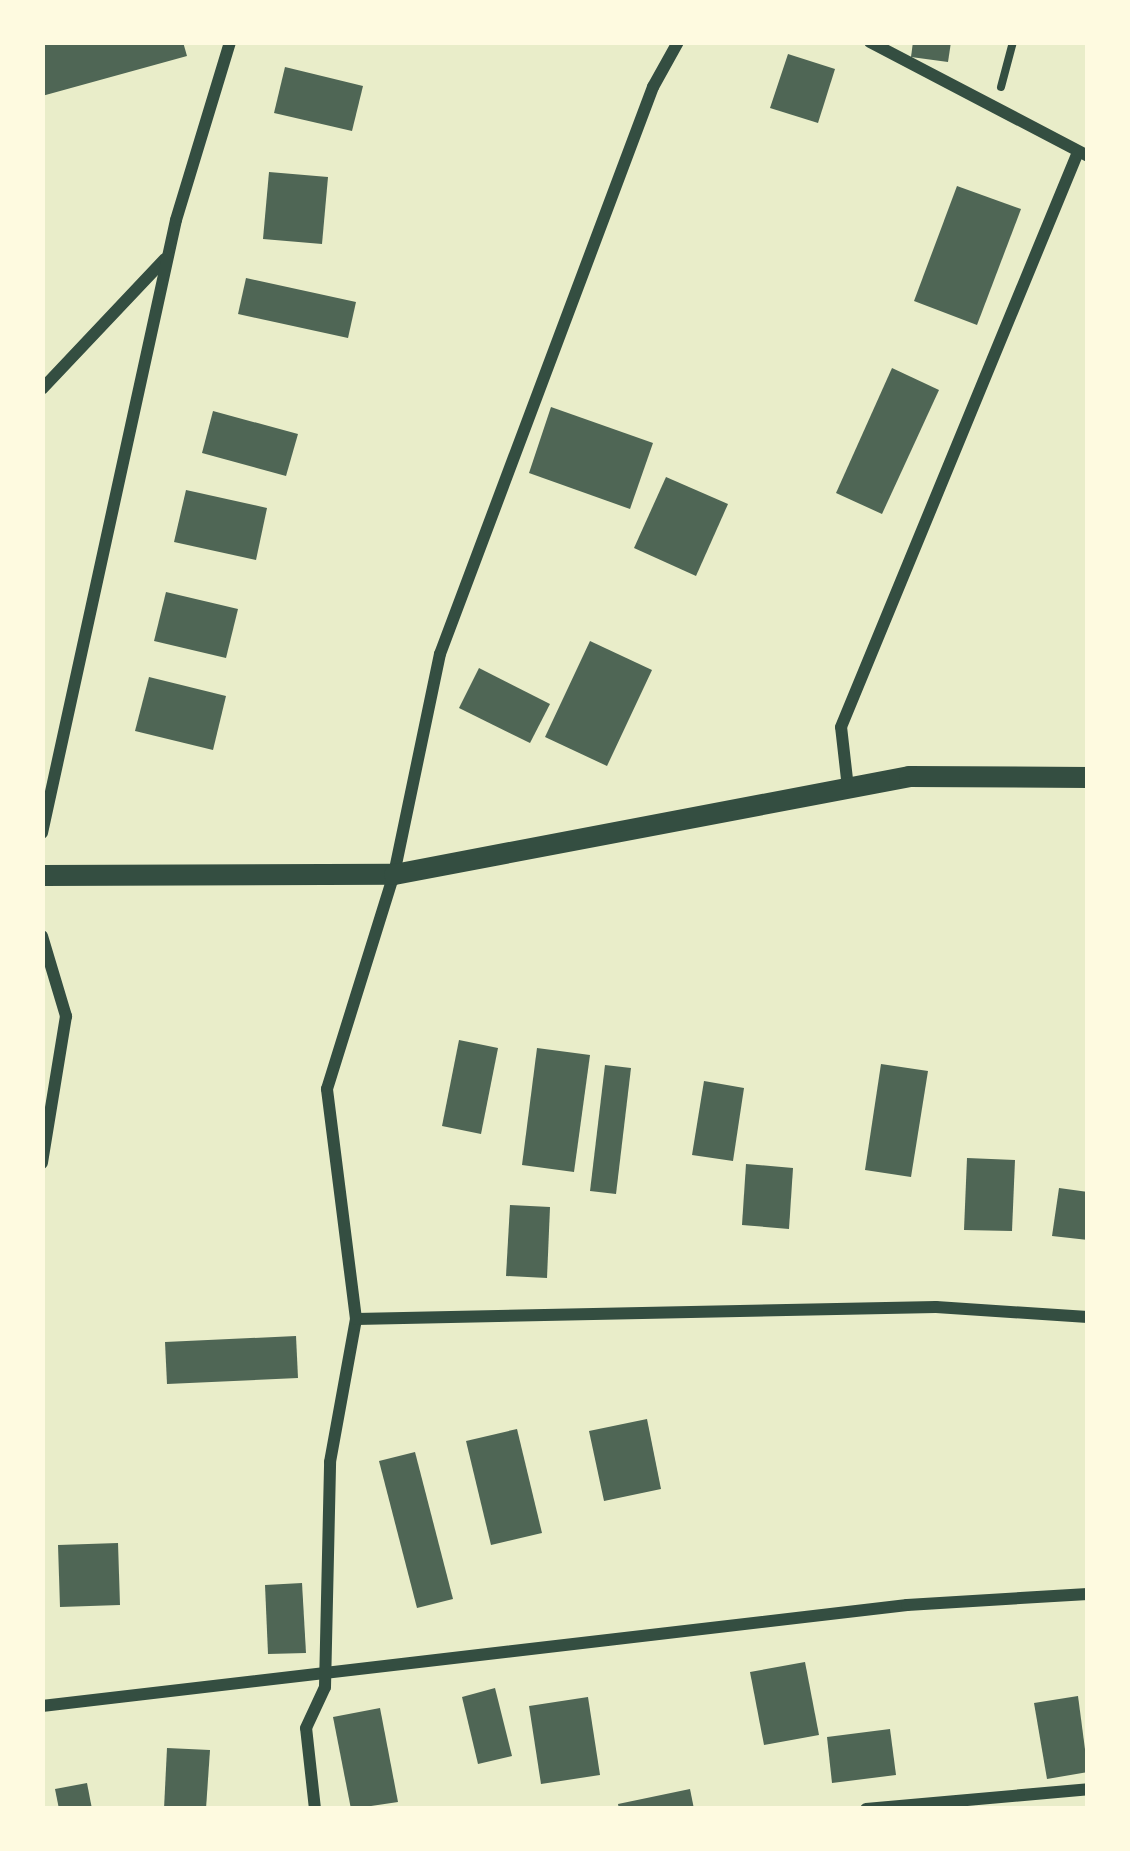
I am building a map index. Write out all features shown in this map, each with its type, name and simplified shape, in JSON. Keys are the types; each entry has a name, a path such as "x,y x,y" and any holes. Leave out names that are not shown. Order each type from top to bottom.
{"street":[{"path":"42,833 169,256 230,42"},
{"path":"315,1809 306,1728 324,1674 330,1462 356,1319 327,1089 394,874 440,654 653,87 678,42"},
{"path":"848,788 841,728 1083,154 870,42"},
{"path":"42,389 169,256"},
{"path":"42,875 394,874 909,776 1088,777"},
{"path":"42,936 67,1016 42,1163"},
{"path":"356,1319 936,1307 1088,1317"},
{"path":"42,1706 907,1605 1088,1594"},
{"path":"866,1809 1088,1789"}],"path":[{"path":"995,108 1013,42"}],"building":[{"path":"42,42 183,42 187,56 42,96"},
{"path":"913,42 951,42 948,62 911,57"},
{"path":"788,54 835,69 818,123 770,108"},
{"path":"285,67 363,86 352,131 274,113"},
{"path":"269,172 328,177 322,244 263,239"},
{"path":"957,186 1021,209 977,325 914,301"},
{"path":"246,278 356,302 348,338 238,314"},
{"path":"892,368 939,390 882,514 836,493"},
{"path":"551,407 653,443 630,509 529,473"},
{"path":"213,411 298,434 286,476 202,453"},
{"path":"666,477 728,504 696,576 634,548"},
{"path":"186,490 267,508 256,560 174,542"},
{"path":"166,592 238,609 226,658 154,641"},
{"path":"590,641 652,670 607,766 545,737"},
{"path":"479,668 550,704 530,743 459,708"},
{"path":"149,677 226,696 213,750 135,731"},
{"path":"459,1040 498,1048 481,1134 442,1126"},
{"path":"537,1048 590,1055 574,1172 522,1165"},
{"path":"881,1064 928,1071 911,1177 865,1170"},
{"path":"605,1065 631,1068 616,1194 590,1191"},
{"path":"704,1081 744,1088 733,1161 692,1155"},
{"path":"967,1158 1015,1160 1012,1231 964,1230"},
{"path":"746,1164 793,1168 789,1229 742,1225"},
{"path":"1059,1188 1088,1192 1088,1240 1052,1236"},
{"path":"510,1205 550,1207 547,1278 506,1276"},
{"path":"296,1336 298,1378 167,1384 165,1342"},
{"path":"647,1419 661,1489 604,1501 589,1431"},
{"path":"517,1429 542,1533 491,1545 466,1441"},
{"path":"415,1452 453,1599 417,1608 379,1461"},
{"path":"118,1543 120,1605 60,1607 58,1545"},
{"path":"302,1583 306,1653 268,1654 265,1585"},
{"path":"805,1662 819,1735 764,1745 750,1672"},
{"path":"495,1688 512,1756 478,1764 462,1697"},
{"path":"1078,1696 1088,1772 1047,1779 1034,1703"},
{"path":"588,1697 600,1775 541,1784 529,1706"},
{"path":"380,1708 398,1802 351,1809 333,1717"},
{"path":"890,1729 896,1775 832,1783 827,1737"},
{"path":"167,1748 210,1750 206,1809 164,1809"},
{"path":"87,1783 92,1809 59,1809 55,1789"},
{"path":"690,1789 694,1809 619,1809 618,1804"}]}
